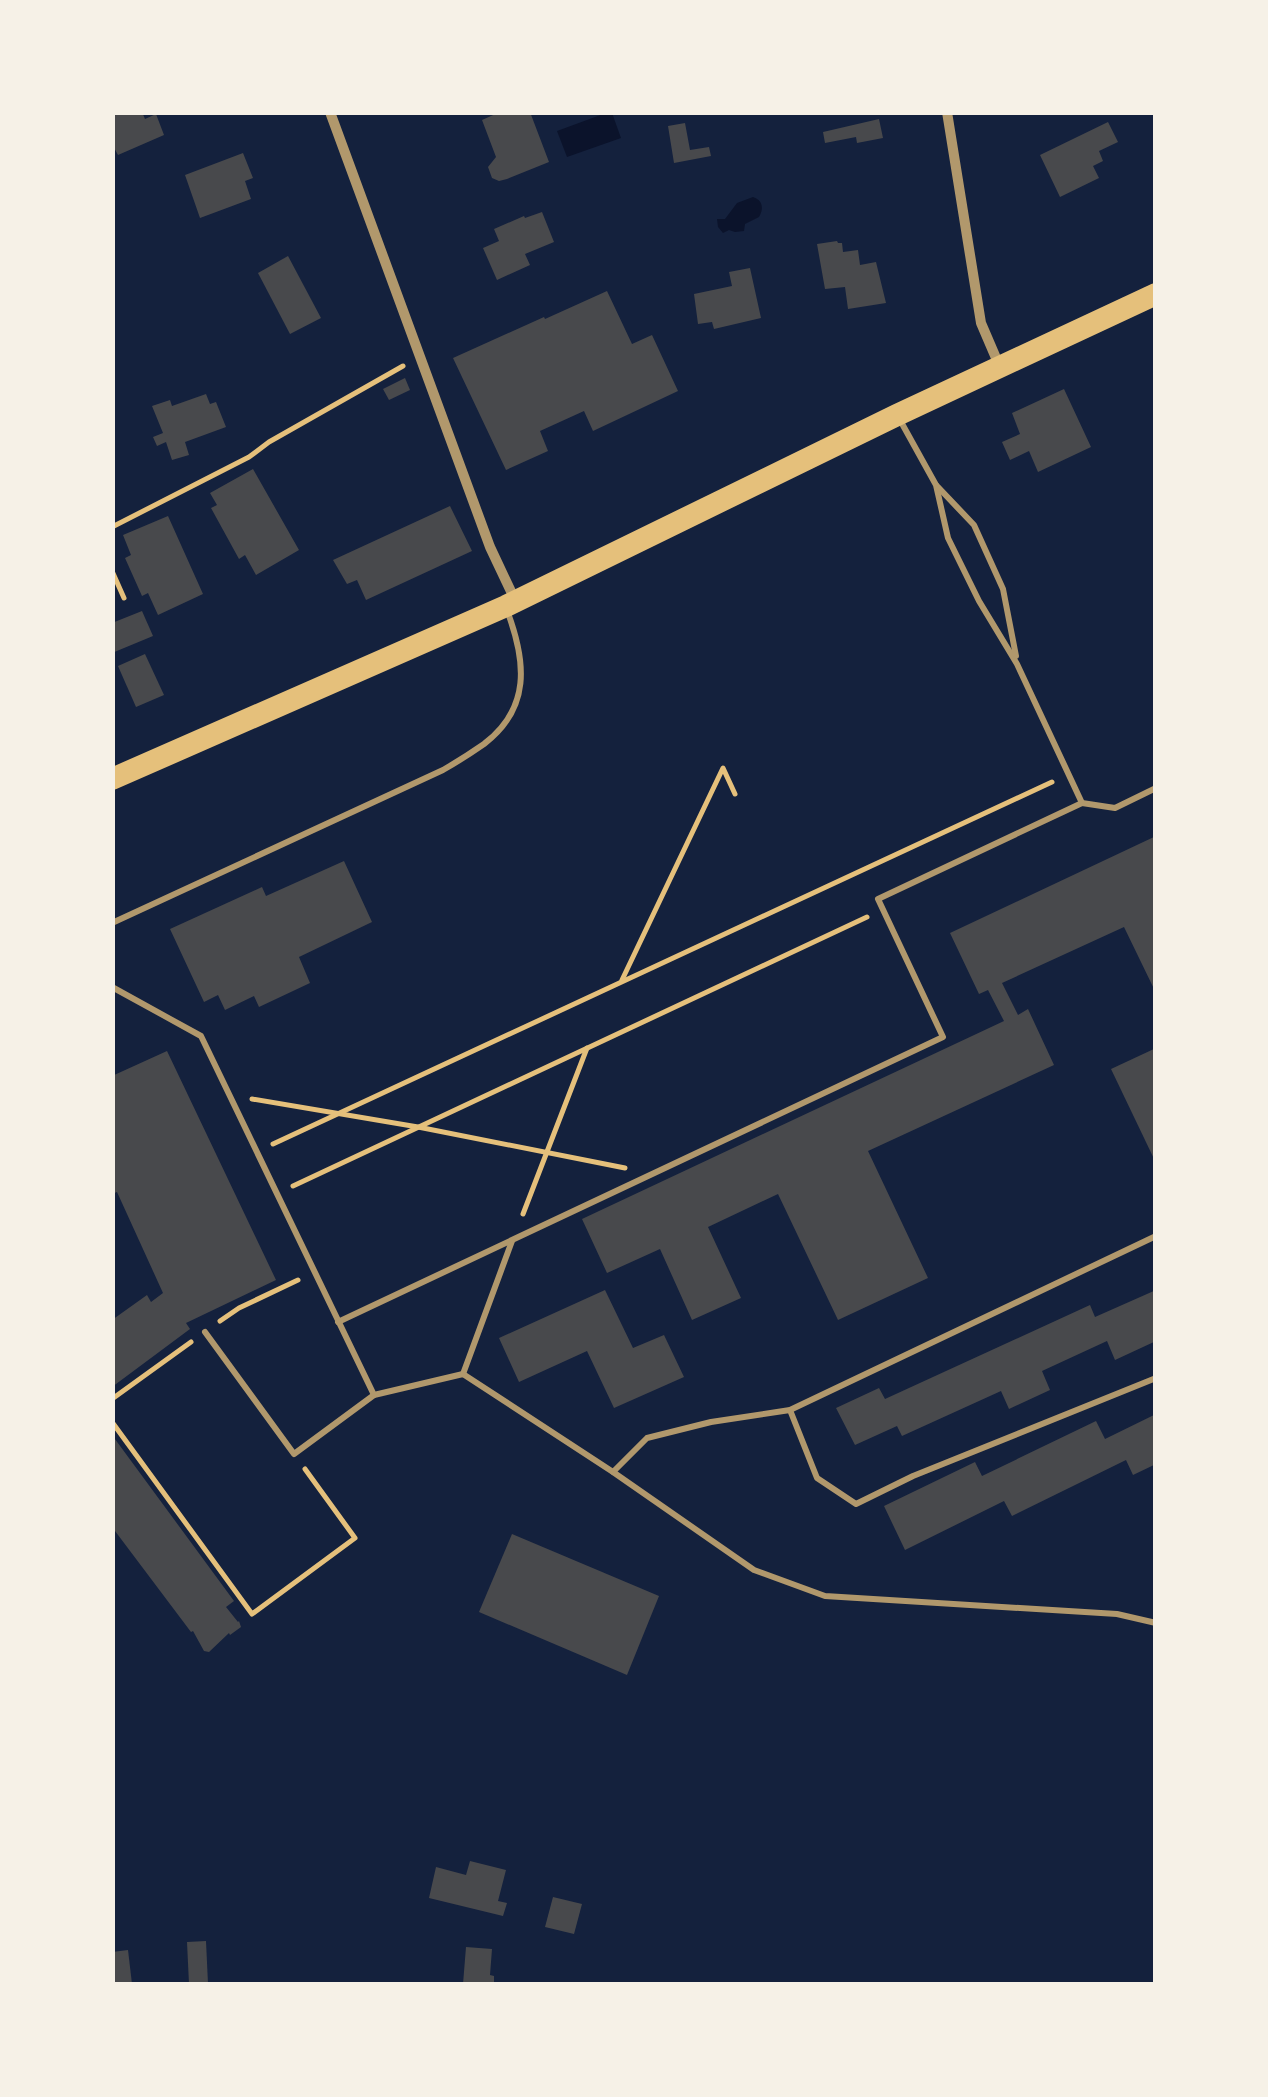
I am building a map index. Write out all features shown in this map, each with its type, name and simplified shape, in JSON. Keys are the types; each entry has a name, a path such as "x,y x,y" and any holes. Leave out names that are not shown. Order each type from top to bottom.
{"main road":[{"path":"112,779 511,603 1156,294"}],"street":[{"path":"330,112 511,603"},
{"path":"947,112 981,323 999,366"}],"lane":[{"path":"897,415 936,486 974,525 1003,588 1017,664"},
{"path":"936,486 948,538 979,601 1017,664 1082,803"},
{"path":"112,923 444,770 488,742 512,712 523,678 511,603"},
{"path":"338,1322 944,1037 878,899 1082,803 1116,808 1156,788"},
{"path":"112,987 202,1036 374,1395"},
{"path":"613,1472 647,1438 711,1422 790,1410 1156,1236"},
{"path":"463,1374 512,1240"},
{"path":"205,1332 294,1454 374,1395 463,1374 754,1570 825,1596 1116,1614 1156,1623"},
{"path":"790,1410 817,1478 856,1504 913,1476 1156,1378"}],"path":[{"path":"112,527 249,457 400,368 420,361"},
{"path":"112,570 124,598"},
{"path":"620,982 723,768 735,794"},
{"path":"256,1152 1068,775"},
{"path":"276,1193 883,910"},
{"path":"512,1240 587,1048"},
{"path":"230,1095 418,1127 653,1174"},
{"path":"112,1400 239,1308 290,1284"},
{"path":"112,1422 252,1614 356,1538 294,1454"}],"water":[{"path":"612,113 621,138 567,157 557,131"},
{"path":"753,197 762,205 759,217 745,224 744,231 723,233 717,219 725,219 737,203"}],"building":[{"path":"112,112 142,112 145,119 156,114 164,135 118,155 112,144"},
{"path":"500,112 530,112 549,162 507,179 492,178 488,167 496,157 482,120"},
{"path":"879,119 883,138 857,143 856,137 825,143 823,132"},
{"path":"1108,122 1118,142 1099,151 1103,161 1093,166 1099,178 1060,197 1040,155"},
{"path":"685,123 690,150 709,147 711,156 674,163 668,126"},
{"path":"243,153 253,178 245,181 251,199 200,218 185,175"},
{"path":"542,212 554,242 525,254 530,265 497,280 483,248 499,241 494,229"},
{"path":"842,243 843,252 858,250 860,265 876,262 886,303 848,309 845,287 825,289 817,244"},
{"path":"288,256 321,318 290,334 258,273"},
{"path":"750,268 761,318 714,329 712,322 698,324 694,294 732,286 729,272"},
{"path":"607,291 632,344 652,335 678,391 593,431 584,411 540,431 548,451 506,470 453,358"},
{"path":"405,378 410,390 389,400 383,389"},
{"path":"1064,389 1091,447 1038,472 1029,451 1010,460 1002,442 1020,434 1012,413"},
{"path":"206,394 210,404 216,402 226,427 185,442 189,455 172,460 166,442 157,446 153,437 163,433 152,406 170,400 172,406"},
{"path":"253,469 299,550 256,575 245,555 239,559 211,508 217,505 210,493"},
{"path":"450,506 472,551 366,600 357,580 347,584 333,560"},
{"path":"168,516 203,594 158,615 148,593 142,596 125,558 131,555 123,535"},
{"path":"142,611 153,636 112,653 112,623"},
{"path":"145,654 164,695 136,707 118,666"},
{"path":"1156,836 1156,993 1124,927 1002,983 1018,1015 1028,1009 1054,1065 868,1151 928,1278 838,1320 778,1194 708,1227 741,1298 692,1320 660,1249 607,1273 582,1219 1004,1021 988,990 979,994 950,933"},
{"path":"344,861 372,922 299,957 310,983 259,1007 254,996 225,1010 218,995 204,1002 170,929 262,887 266,896"},
{"path":"1156,1048 1156,1163 1111,1069"},
{"path":"167,1051 276,1280 186,1323 190,1329 112,1387 112,1320 147,1295 151,1302 163,1293 117,1192 112,1194 112,1076"},
{"path":"605,1290 633,1348 664,1335 684,1377 614,1408 587,1351 519,1382 499,1338"},
{"path":"1156,1290 1156,1341 1115,1360 1107,1341 1042,1371 1050,1390 1009,1409 1001,1391 902,1436 897,1426 855,1445 836,1408 879,1388 885,1399 1090,1305 1095,1317"},
{"path":"1156,1414 1156,1464 1133,1475 1126,1460 1012,1516 1004,1501 905,1550 884,1506 975,1462 982,1476 1096,1421 1105,1439"},
{"path":"112,1435 234,1601 226,1607 241,1627 209,1652 204,1651 193,1631 112,1527"},
{"path":"512,1534 659,1596 627,1675 479,1612"},
{"path":"470,1861 506,1870 498,1901 507,1903 503,1916 429,1898 436,1867 466,1875"},
{"path":"553,1897 582,1904 574,1934 545,1927"},
{"path":"206,1941 208,1984 189,1984 187,1942"},
{"path":"466,1947 492,1949 490,1975 494,1976 494,1984 463,1984"},
{"path":"128,1950 132,1984 112,1984 112,1952"}]}
